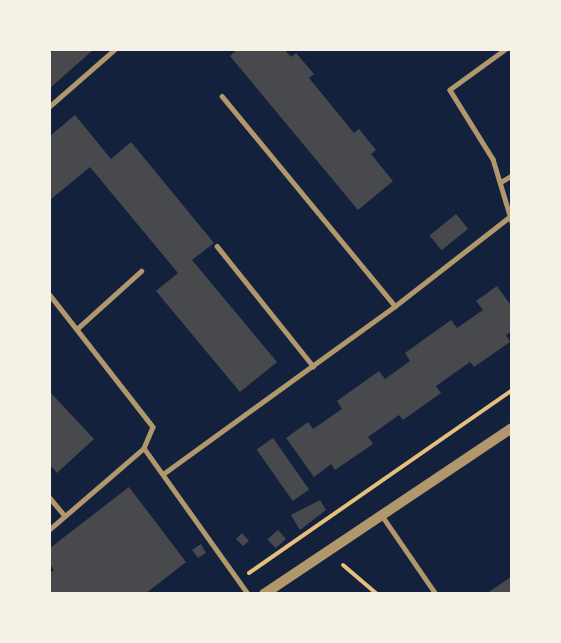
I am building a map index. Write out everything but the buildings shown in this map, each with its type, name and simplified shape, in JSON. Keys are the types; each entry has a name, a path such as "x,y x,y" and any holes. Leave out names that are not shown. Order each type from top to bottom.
{"street":[{"path":"264,594 383,517 512,428"}],"lane":[{"path":"50,106 114,50"},
{"path":"163,474 314,366 510,220 493,159 450,90 505,50"},
{"path":"222,96 395,306"},
{"path":"501,182 512,175"},
{"path":"218,246 314,366"},
{"path":"78,328 141,271"},
{"path":"50,295 153,427 144,448 50,529"},
{"path":"144,448 248,594"},
{"path":"50,498 65,516"},
{"path":"383,517 436,594"}],"path":[{"path":"238,580 512,390"},
{"path":"343,565 376,594"}]}
